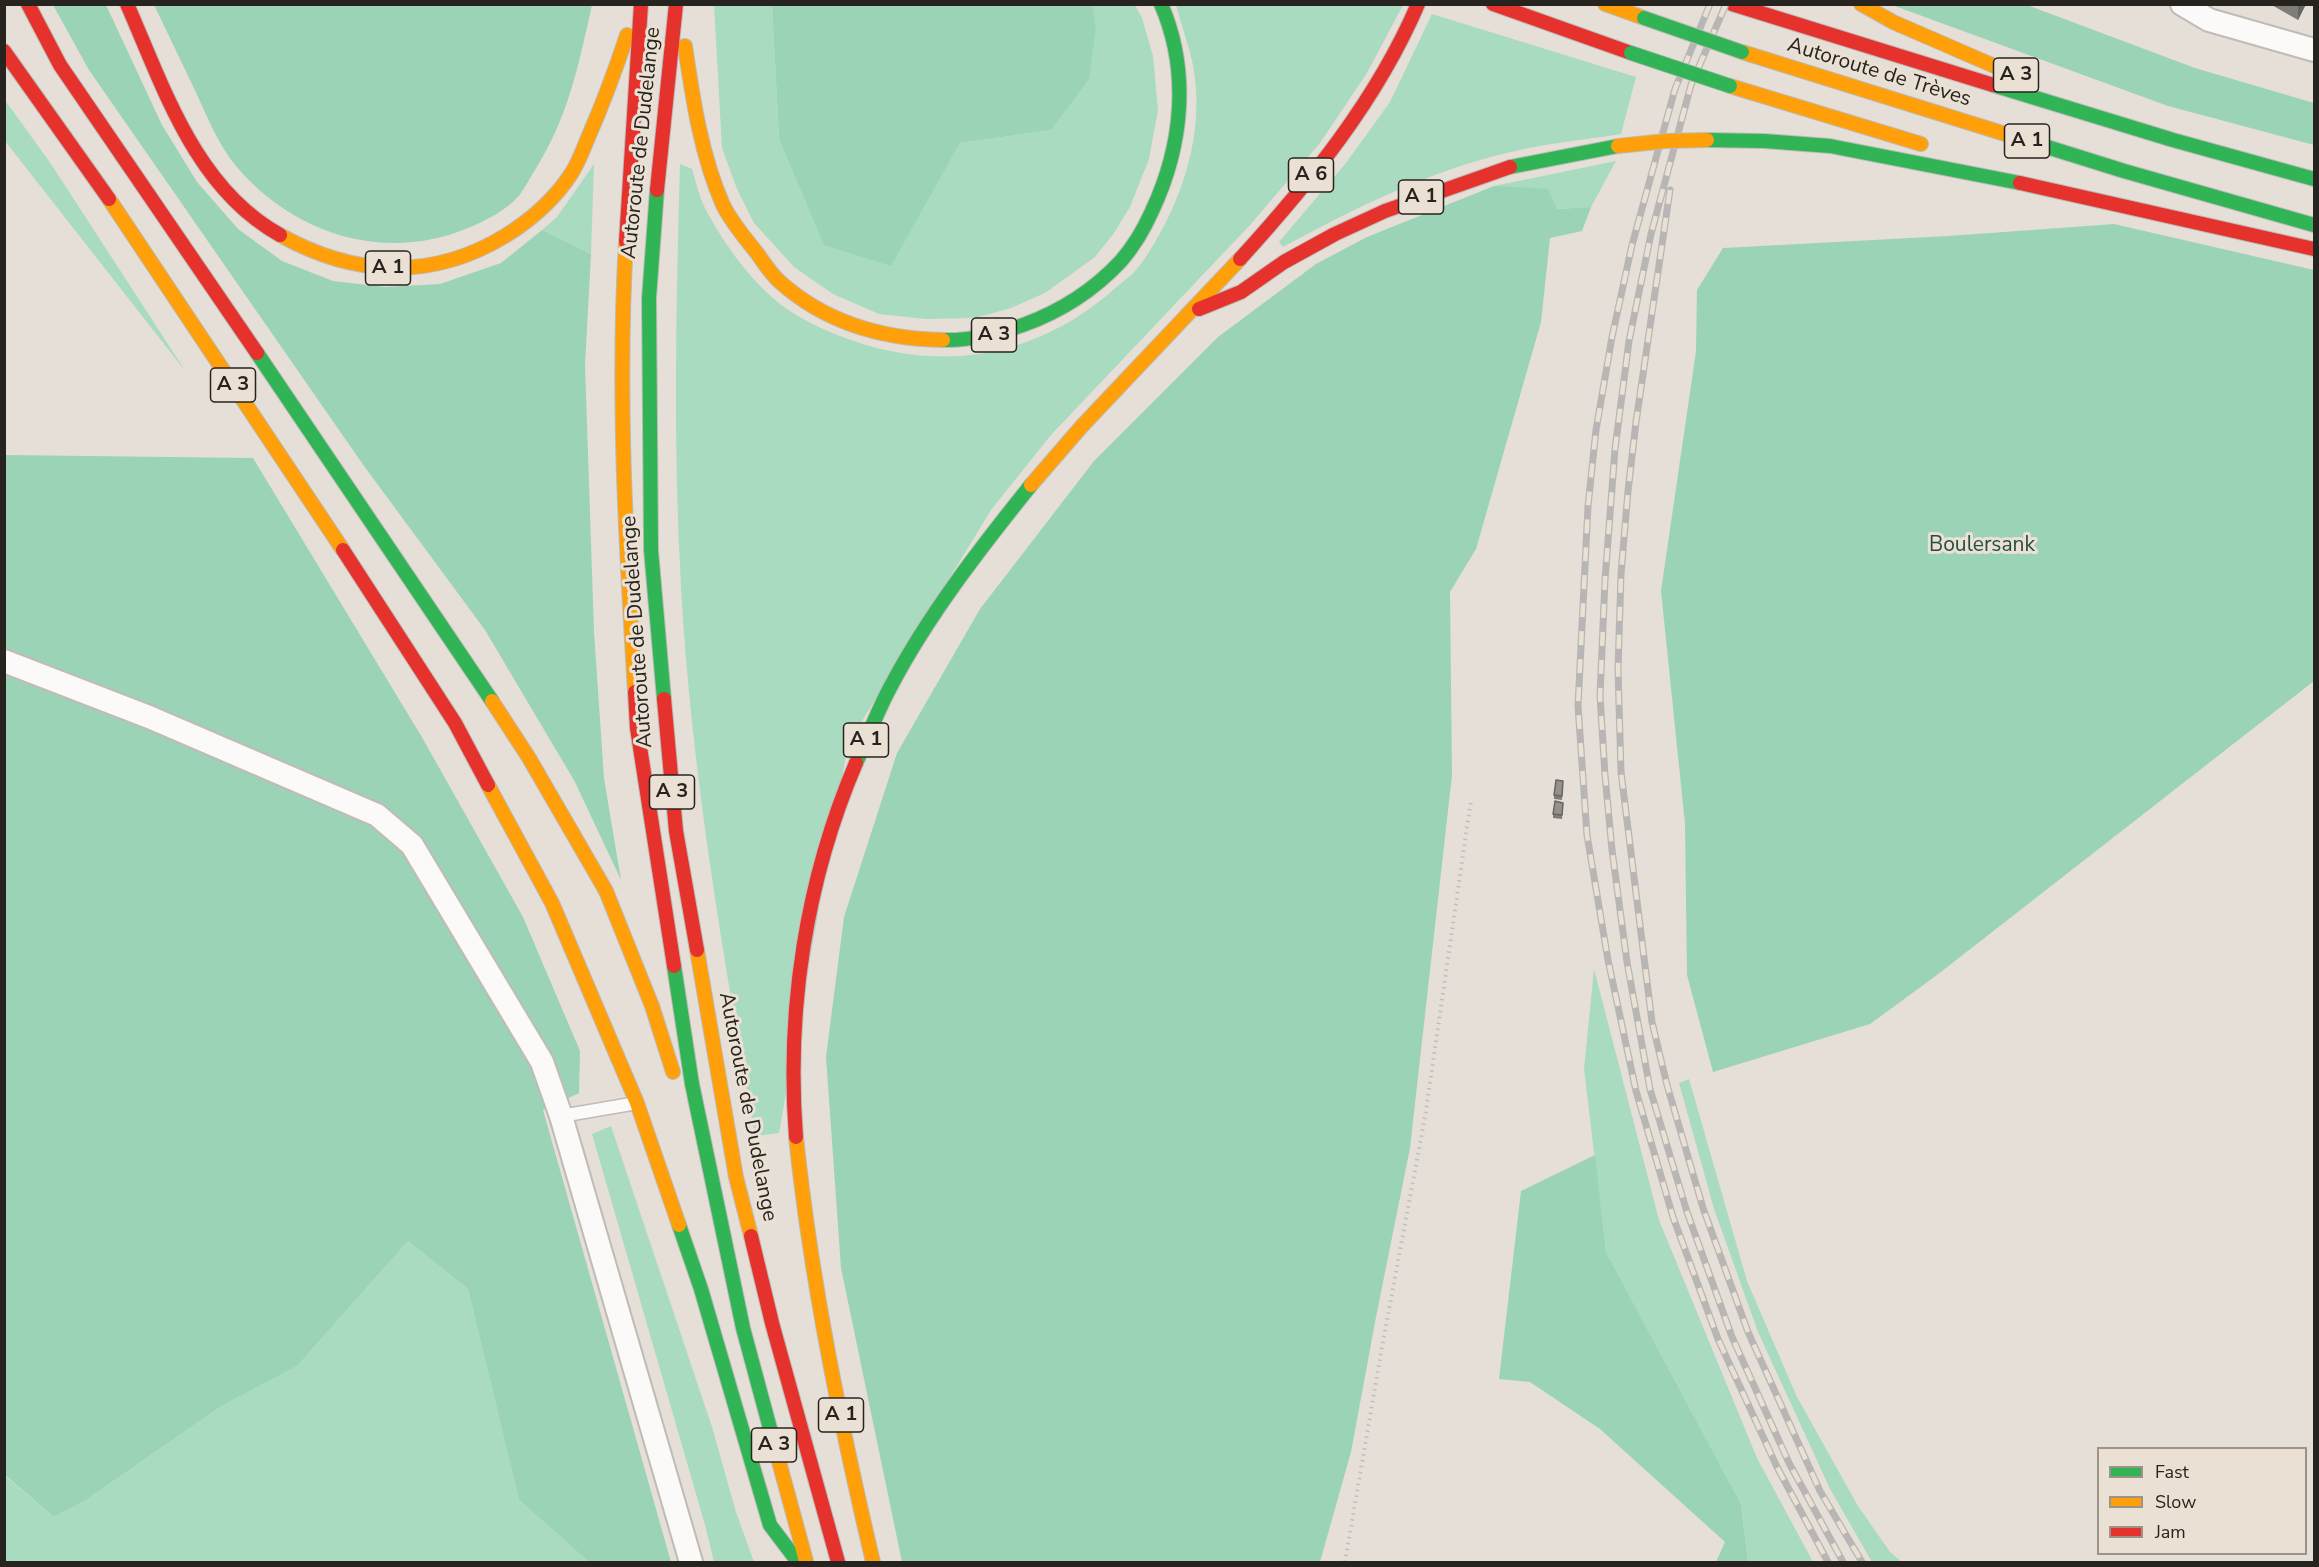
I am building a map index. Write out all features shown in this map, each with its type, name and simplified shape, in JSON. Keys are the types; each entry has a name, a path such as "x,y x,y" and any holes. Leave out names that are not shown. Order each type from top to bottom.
{"highway":[{"name":"A 3","path":"28,4 60,65 426,601 535,767 606,891 652,1006 677,1086"},
{"name":"A 1","path":"127,4 189,138 218,182 250,214 286,241 309,251 354,265 403,268 450,261 474,254 528,221 548,204 567,180 580,156 609,88 635,4"},
{"name":"Autoroute de Dudelange","path":"640,4 621,321 625,525 637,728 692,1084 743,1328 806,1563"},
{"name":"A 3","path":"678,4 694,114 710,171 725,208 747,242 780,282 820,311 868,331 925,342 987,337 1044,318 1086,291 1120,262 1144,227 1160,192 1173,153 1180,113 1180,81 1175,46 1161,4"},
{"name":"Autoroute de Dudelange","path":"678,4 652,235 649,298 651,550 676,831 736,1177 772,1323 838,1563"},
{"name":"A 6","path":"1188,313 1264,232 1348,128 1387,69 1418,4"},
{"path":"1493,4 1730,86 1930,147"},
{"name":"Autoroute de Trèves","path":"1605,4 1742,52 2124,171 2314,225"},
{"name":"Autoroute de Trèves","path":"1732,4 2172,140 2314,179"},
{"name":"A 3","path":"1862,4 1893,22 2013,74"},
{"name":"A 3","path":"4,51 117,212 394,626 455,723 552,903 637,1103 701,1289 770,1525 798,1563"},
{"name":"A 3","path":"2045,86 2172,140"},
{"name":"A 1","path":"873,1563 850,1461 821,1309 804,1201 795,1113 793,1048 798,993 806,930 825,846 855,763 892,682 949,593 1005,516 1062,447 1188,313 1240,292 1294,257 1335,234 1384,211 1515,165 1618,146 1666,141 1764,141 1830,146 1919,162 2109,202 2314,249"},
{"name":"A 1","path":"1964,157 2109,202"},
{"name":"A 3","path":"686,1121 711,1225 743,1328"}],"street":[{"path":"2182,4 2210,20 2314,50"},
{"path":"4,661 149,717 377,815 412,845 542,1062 561,1116 691,1563"}],"lane":[{"path":"561,1116 637,1103"}],"path":[{"path":"1345,1563 1425,1117 1471,800"}],"green space":[{"path":"53,5 106,5 162,125 197,182 238,229 282,261 333,281 385,287 440,284 501,263 542,230 591,254 585,365 594,632 604,778 621,880 575,782 485,630 364,466 89,70"},
{"path":"154,5 592,5 577,70 564,110 547,150 520,194 501,211 468,228 437,238 407,243 376,242 346,237 318,227 290,213 265,195 235,165 223,147"},
{"path":"714,5 772,5 779,138 891,265 960,143 1051,130 1096,28 1093,5 1135,5 1142,18 1153,56 1158,110 1149,159 1130,207 1114,233 1095,257 1045,293 1011,308 975,318 925,319 879,314 833,294 794,267 754,223 737,189 722,148"},
{"path":"772,5 1093,5 1096,28 1089,79 1051,130 960,143 891,266 824,245 779,138"},
{"path":"1176,5 1403,5 1367,73 1320,143 1250,225 1051,435 991,510 848,744 779,1133 755,1136 731,999 700,793 686,655 678,533 676,428 680,164 692,169 705,208 744,268 773,298 805,320 822,329 876,348 912,355 948,356 983,353 1017,345 1050,332 1082,314 1112,291 1140,265 1167,220 1187,170 1196,115 1194,70"},
{"path":"1892,5 2027,5 2195,68 2314,103 2314,145 2168,106"},
{"path":"1432,14 1636,77 1621,134 1525,149 1452,169 1394,192 1283,247 1279,242 1346,163 1390,102"},
{"path":"5,100 51,164 186,372 5,141"},
{"path":"1616,161 1591,207 1557,209 1494,186"},
{"path":"594,164 591,254 542,230 557,217"},
{"path":"1494,186 1548,189 1557,209 1591,207 1582,231 1550,238 1541,322 1476,549 1450,592 1452,775 1410,1148 1351,1452 1320,1562 902,1562 841,1268 826,1057 844,917 897,753 980,609 1094,461 1218,337 1316,264 1367,237"},
{"name":"Boulersank","path":"2114,224 2314,270 2314,681 1937,975 1870,1024 1713,1072 1687,975 1685,824 1661,591 1696,351 1697,290 1723,248 1949,236"},
{"path":"5,455 253,458 423,739 523,917 580,1051 579,1093 543,1110 671,1562 589,1562 519,1500 468,1289 408,1241 297,1366 220,1407 86,1500 54,1517 5,1475"},
{"path":"1594,969 1659,1220 1757,1458 1813,1562 1748,1562 1741,1504 1606,1252 1584,1069"},
{"path":"1689,1079 1747,1281 1797,1397 1858,1506 1890,1552 1902,1562 1872,1562 1830,1489 1758,1332 1714,1209 1679,1083"},
{"path":"611,1126 712,1427 736,1512 754,1562 714,1562 592,1134"},
{"path":"1595,1155 1606,1252 1741,1504 1748,1562 1716,1562 1725,1542 1600,1429 1530,1382 1499,1379 1521,1191"},
{"path":"408,1241 468,1289 519,1500 589,1562 5,1562 4,1475 54,1517 86,1500 220,1407 297,1366"}],"building":[{"path":"1556,780 1563,781 1562,796 1554,795"},
{"path":"1555,801 1563,803 1562,815 1553,814"}],"railway":[{"path":"1710,4 1675,89 1632,245 1612,337 1596,430 1588,506 1578,706 1587,835 1608,960 1636,1091 1673,1217 1718,1339 1777,1467 1828,1562"},
{"path":"1726,4 1691,85 1651,234 1629,341 1615,449 1605,580 1600,696 1605,775 1612,850 1627,962 1650,1089 1687,1212 1732,1337 1789,1463 1843,1562"},
{"path":"1670,190 1628,491 1621,574 1618,670 1621,772 1652,1022 1667,1085 1703,1208 1748,1332 1820,1491 1862,1562"}],"traffic: fast":[{"path":"943,340 993,334 1050,314 1075,299 1111,272 1142,231 1171,160 1179,108 1176,55 1161,4"},
{"path":"1644,18 1742,52"},
{"path":"1631,53 1730,86"},
{"path":"1993,85 2173,140 2314,179"},
{"path":"1707,140 1830,146 2020,183"},
{"path":"2031,142 2314,225"},
{"path":"1510,167 1618,146"},
{"path":"657,190 649,298 651,550 664,699"},
{"path":"257,353 492,701"},
{"path":"856,763 887,694 922,632 975,556 1031,485"},
{"path":"674,966 692,1084 743,1328 775,1447"},
{"path":"679,1225 701,1289 770,1525 798,1562"}],"traffic: slow":[{"path":"1605,4 1644,18"},
{"path":"1861,4 1893,22 1999,68"},
{"path":"280,235 308,249 336,259 392,268 449,261 477,251 505,236 541,209 574,169 600,109 627,35"},
{"path":"685,46 699,127 715,186 730,218 774,276 816,308 856,326 898,336 943,340"},
{"path":"1742,52 2031,142"},
{"path":"1730,86 1921,144"},
{"path":"1618,146 1707,140"},
{"path":"109,199 343,550"},
{"path":"626,242 622,354 623,411 635,692"},
{"path":"1031,485 1082,426 1240,259"},
{"path":"492,701 529,758 606,891 652,1006 673,1072"},
{"path":"488,785 552,903 637,1103 679,1225"},
{"path":"697,950 736,1177 751,1236"},
{"path":"796,1137 818,1297 849,1457 873,1562"},
{"path":"775,1447 806,1561"}],"traffic: jam":[{"path":"28,4 60,65 257,353"},
{"path":"127,4 169,102 204,163 225,191 251,215 280,235"},
{"path":"626,242 641,4"},
{"path":"657,190 676,4"},
{"path":"1240,259 1292,200 1340,139 1383,74 1418,4"},
{"path":"1493,4 1631,53"},
{"path":"1732,4 1993,85"},
{"path":"4,51 109,199"},
{"path":"1199,309 1241,292 1284,262 1335,234 1385,211 1510,167"},
{"path":"2020,183 2314,249"},
{"path":"343,550 455,723 488,785"},
{"path":"635,692 637,728 674,966"},
{"path":"664,699 676,831 697,950"},
{"path":"796,1137 794,1041 797,994 804,946 812,899 824,853 856,763"},
{"path":"751,1236 772,1323 838,1562"}]}
